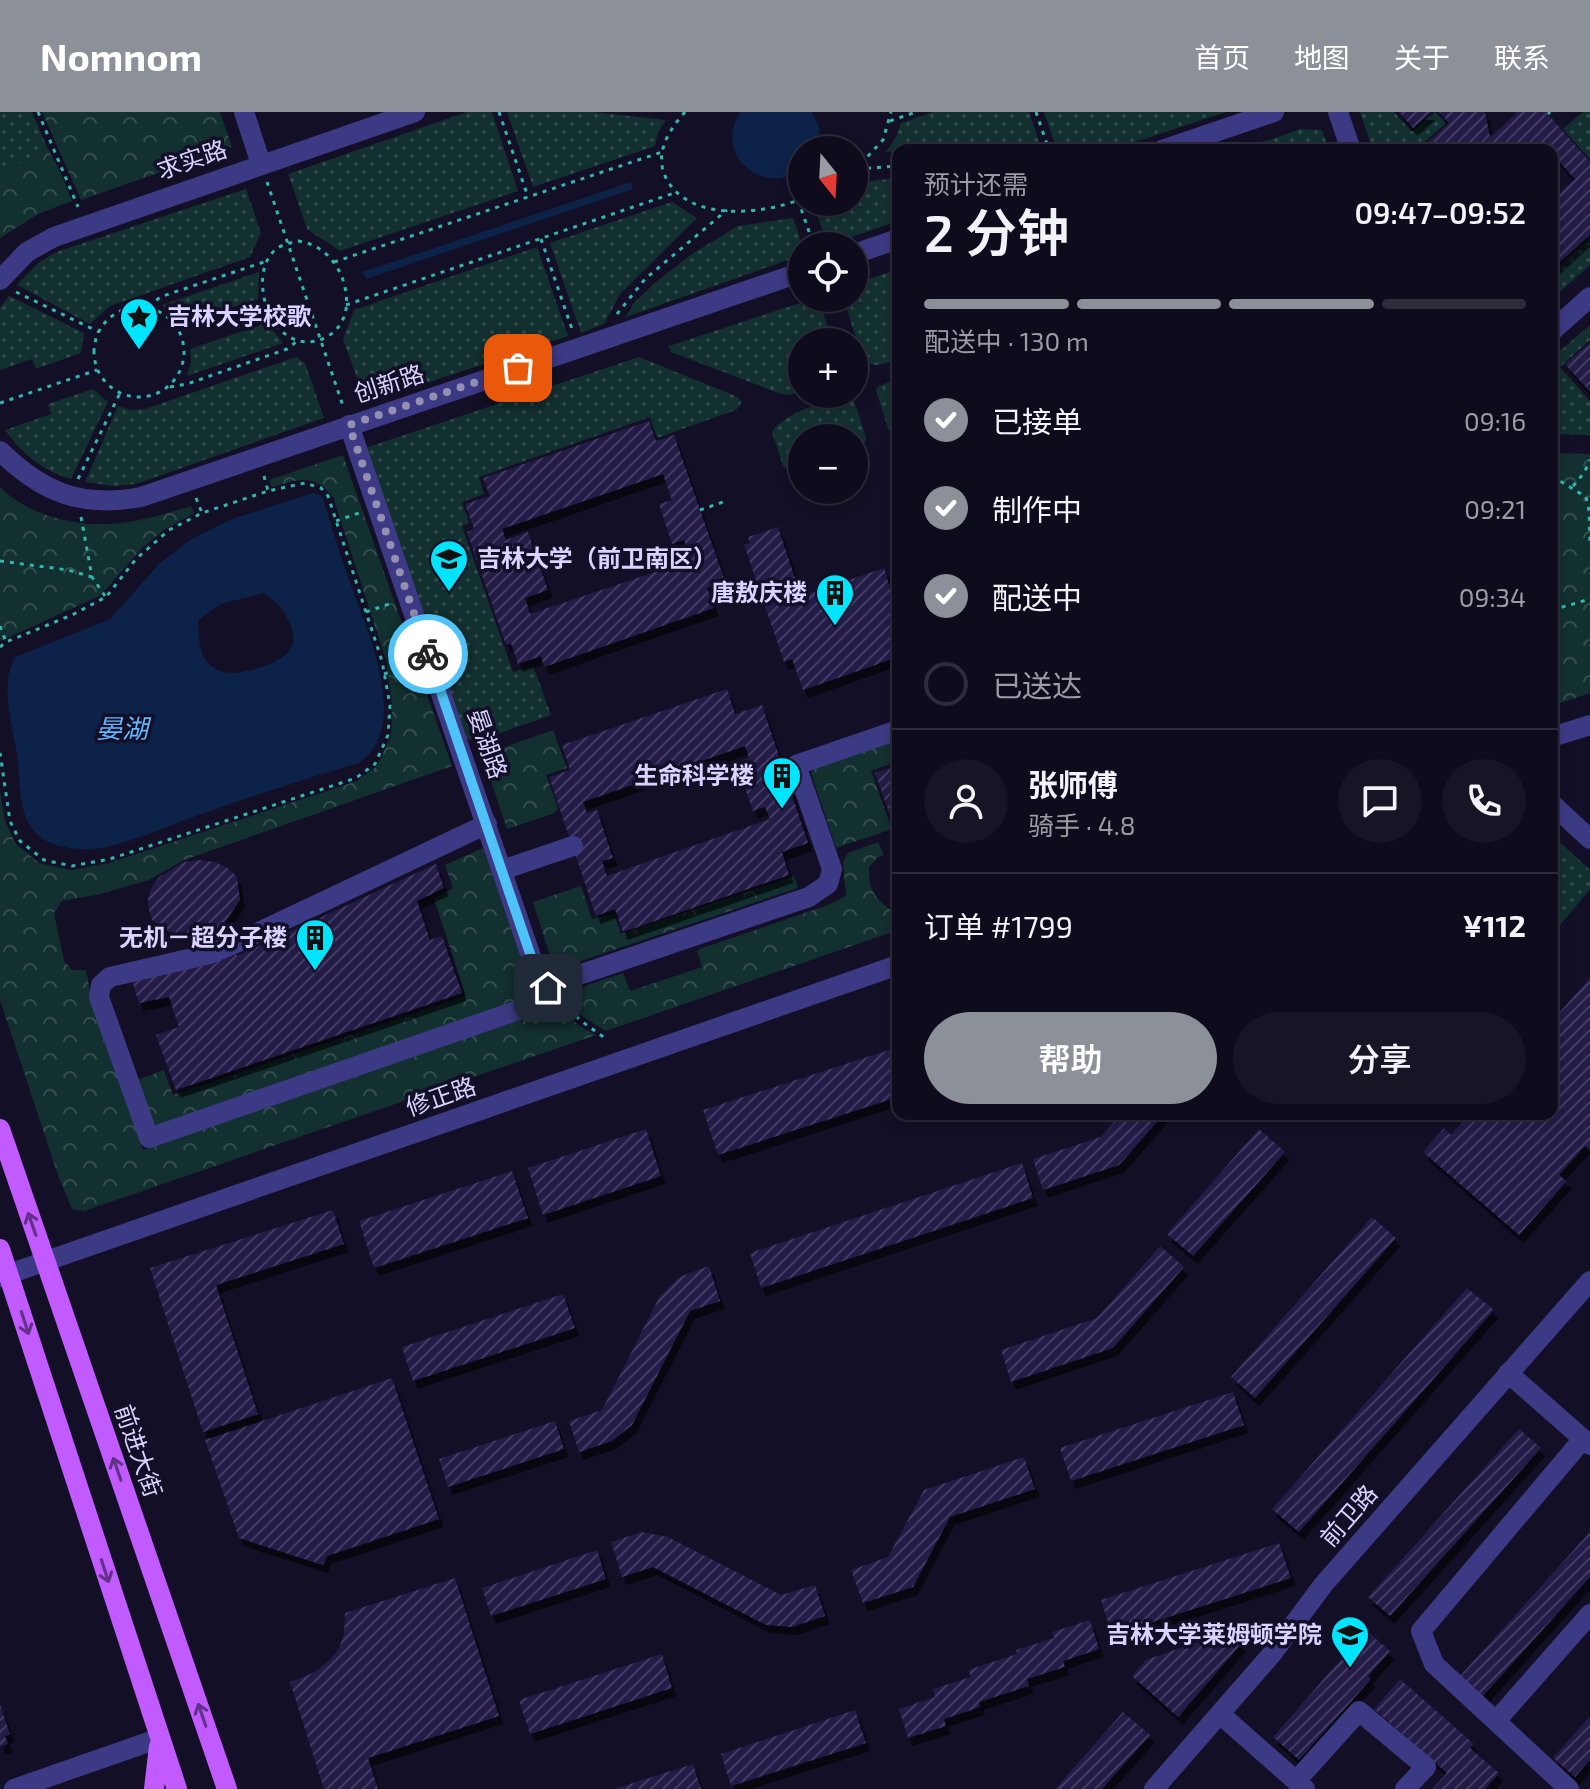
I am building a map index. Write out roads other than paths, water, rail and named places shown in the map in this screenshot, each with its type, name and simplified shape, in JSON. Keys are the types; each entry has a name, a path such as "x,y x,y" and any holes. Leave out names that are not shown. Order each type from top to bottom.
{"main road":[{"name":"前进大街","path":"0,1129 227,1789"},
{"path":"0,1249 4,1276 177,1789"},
{"path":"154,1789 160,1738"}],"street":[{"path":"244,112 261,174"},
{"name":"求实路","path":"7,286 27,252 54,237 261,174 415,112"},
{"path":"1180,144 1274,112"},
{"path":"1338,112 1349,144"},
{"path":"868,249 892,241"},
{"name":"创新路","path":"0,451 23,474 70,496 113,502 141,497 342,419 578,348 788,277"},
{"path":"1558,326 1590,297"},
{"name":"晏湖路","path":"342,419 378,507 537,974 548,988"},
{"path":"1558,735 1590,725"},
{"path":"487,824 210,954 110,977 101,985 99,997 149,1138 533,1005 548,988 570,978 809,897 828,884 832,869 796,765 892,732"},
{"path":"1558,810 1590,839"},
{"path":"502,870 573,846"},
{"name":"修正路","path":"4,1276 892,967"},
{"name":"前卫路","path":"1154,1789 1271,1655 1323,1585 1590,1281"},
{"path":"1508,1373 1586,1442 1421,1631 1434,1664 1569,1789"},
{"path":"1496,1721 1590,1614"},
{"path":"1220,1714 1300,1785 1359,1711 1426,1767 1405,1789"},
{"path":"14,1789 160,1738"}],"water":[{"path":"740,112 812,112 820,130 819,136 788,136 788,176 771,178 746,167 737,156 733,128"},
{"path":"631,182 633,189 366,279 363,272"},
{"name":"晏湖","path":"313,493 322,496 380,675 384,701 382,725 375,746 359,763 115,845 80,849 56,845 43,839 28,822 21,801 7,692 15,657 110,619 160,563 190,540 232,519","holes":["264,593 281,608 291,626 294,641 290,651 273,662 251,670 230,673 212,666 201,649 198,620 221,604"]}],"place":[{"name":"吉林大学校歌","path":"139,351"},
{"name":"吉林大学（前卫南区）","path":"449,593"},
{"name":"唐敖庆楼","path":"835,627"},
{"name":"生命科学楼","path":"782,810"},
{"name":"无机－超分子楼","path":"315,972"},
{"name":"吉林大学莱姆顿学院","path":"1350,1669"}]}
